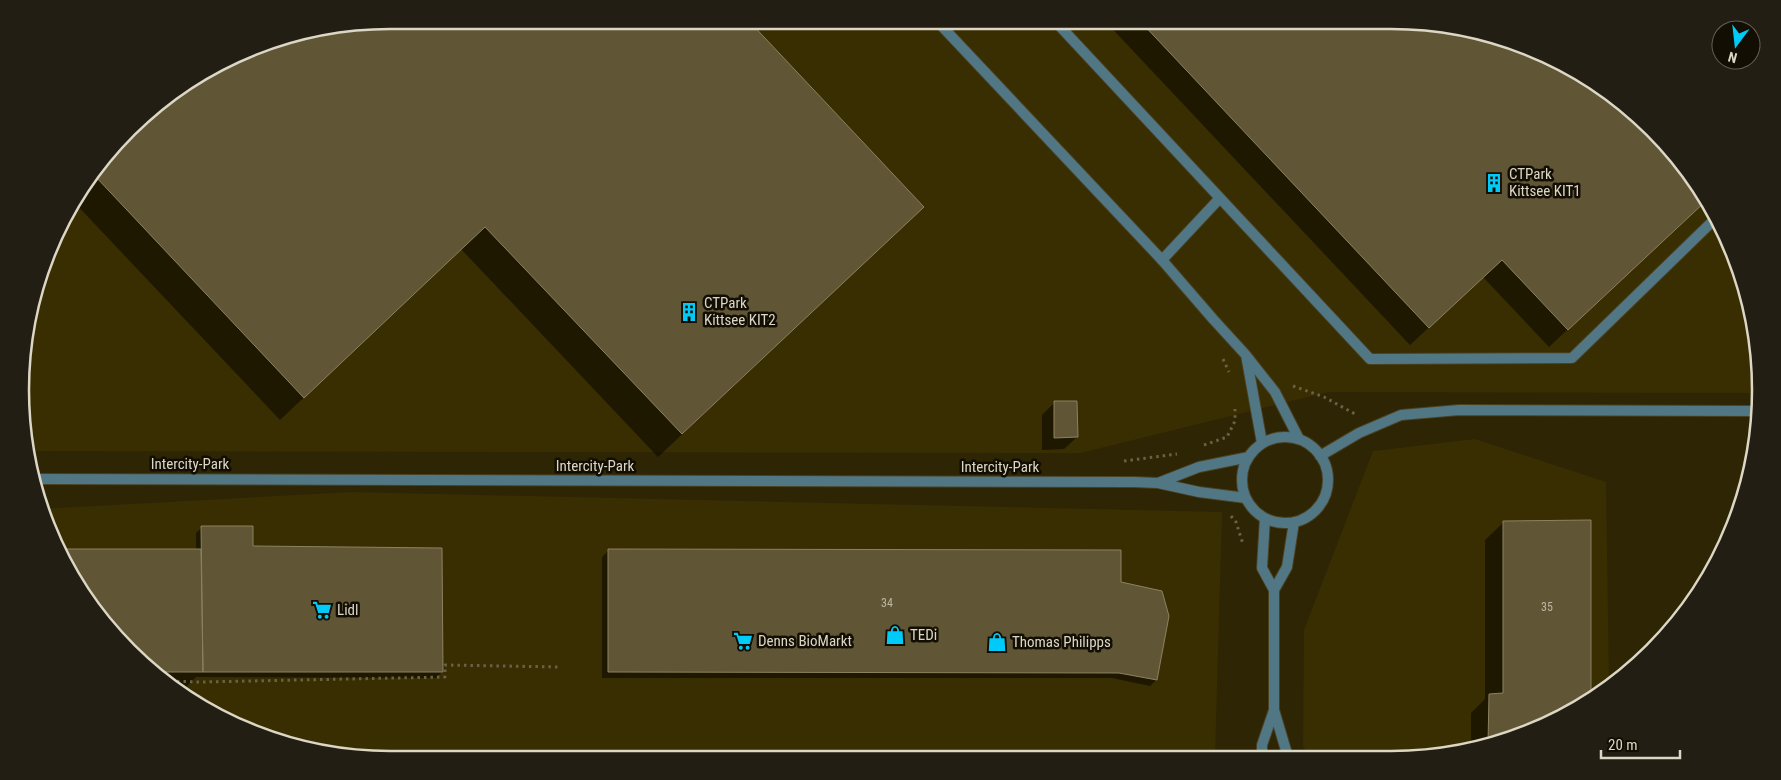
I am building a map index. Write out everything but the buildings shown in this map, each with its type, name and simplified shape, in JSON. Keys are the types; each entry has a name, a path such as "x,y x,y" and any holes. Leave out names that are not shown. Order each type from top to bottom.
{"street":[{"path":"944,29 1162,260 1212,319 1246,354 1275,392 1299,439"},
{"path":"1062,29 1370,359 1572,358 1711,223"},
{"path":"1162,260 1220,198"},
{"path":"1246,354 1262,443"},
{"path":"1320,456 1359,433 1401,415 1459,410 1751,411"},
{"path":"1280,437 1299,439 1311,446 1320,456 1326,469 1327,483 1324,496 1317,507 1307,516 1294,522 1279,522 1265,518 1254,510 1246,498 1242,484 1243,470 1248,456 1262,443 1280,437"},
{"name":"Intercity-Park","path":"1158,483 1199,467 1248,456"},
{"name":"Intercity-Park","path":"40,479 1158,483 1198,492 1246,498"},
{"path":"1265,518 1262,568 1274,590"},
{"path":"1286,751 1274,710 1274,590 1286,567 1294,522"},
{"path":"1262,751 1262,745 1274,710"}],"path":[{"path":"1218,353 1224,360 1230,376"},
{"path":"1275,392 1292,386 1324,397 1360,416 1371,428"},
{"path":"1124,461 1193,450 1226,437 1235,421 1235,403 1253,399"},
{"path":"1193,450 1199,467"},
{"path":"1225,509 1236,522 1246,551 1248,567 1262,568"},
{"path":"176,681 445,677 445,665 560,667"}],"shaded area":[{"path":"390,29 1391,29 1438,32 1461,36 1507,48 1551,66 1592,90 1629,118 1678,170 1704,209 1725,252 1740,297 1749,343 1752,393 1328,392 1081,453 34,451 29,390 32,343 41,297 48,274 56,252 77,209 103,170 152,118 170,103 209,77 252,56 297,41 320,36 343,32"},
{"path":"1475,439 1606,482 1609,678 1572,703 1551,714 1529,724 1484,739 1438,748 1415,750 1306,751 1303,746 1304,630 1373,451"},
{"path":"352,492 1222,512 1215,751 390,751 343,748 320,744 274,732 230,714 189,690 152,662 118,628 90,591 66,550 49,509"}],"place":[{"name":"CTPark Kittsee KIT1","path":"1494,183"},
{"name":"CTPark Kittsee KIT2","path":"689,312"},
{"name":"Lidl","path":"322,610"},
{"name":"TEDi","path":"895,635"},
{"name":"Denns BioMarkt","path":"743,641"},
{"name":"Thomas Philipps","path":"997,642"}]}
